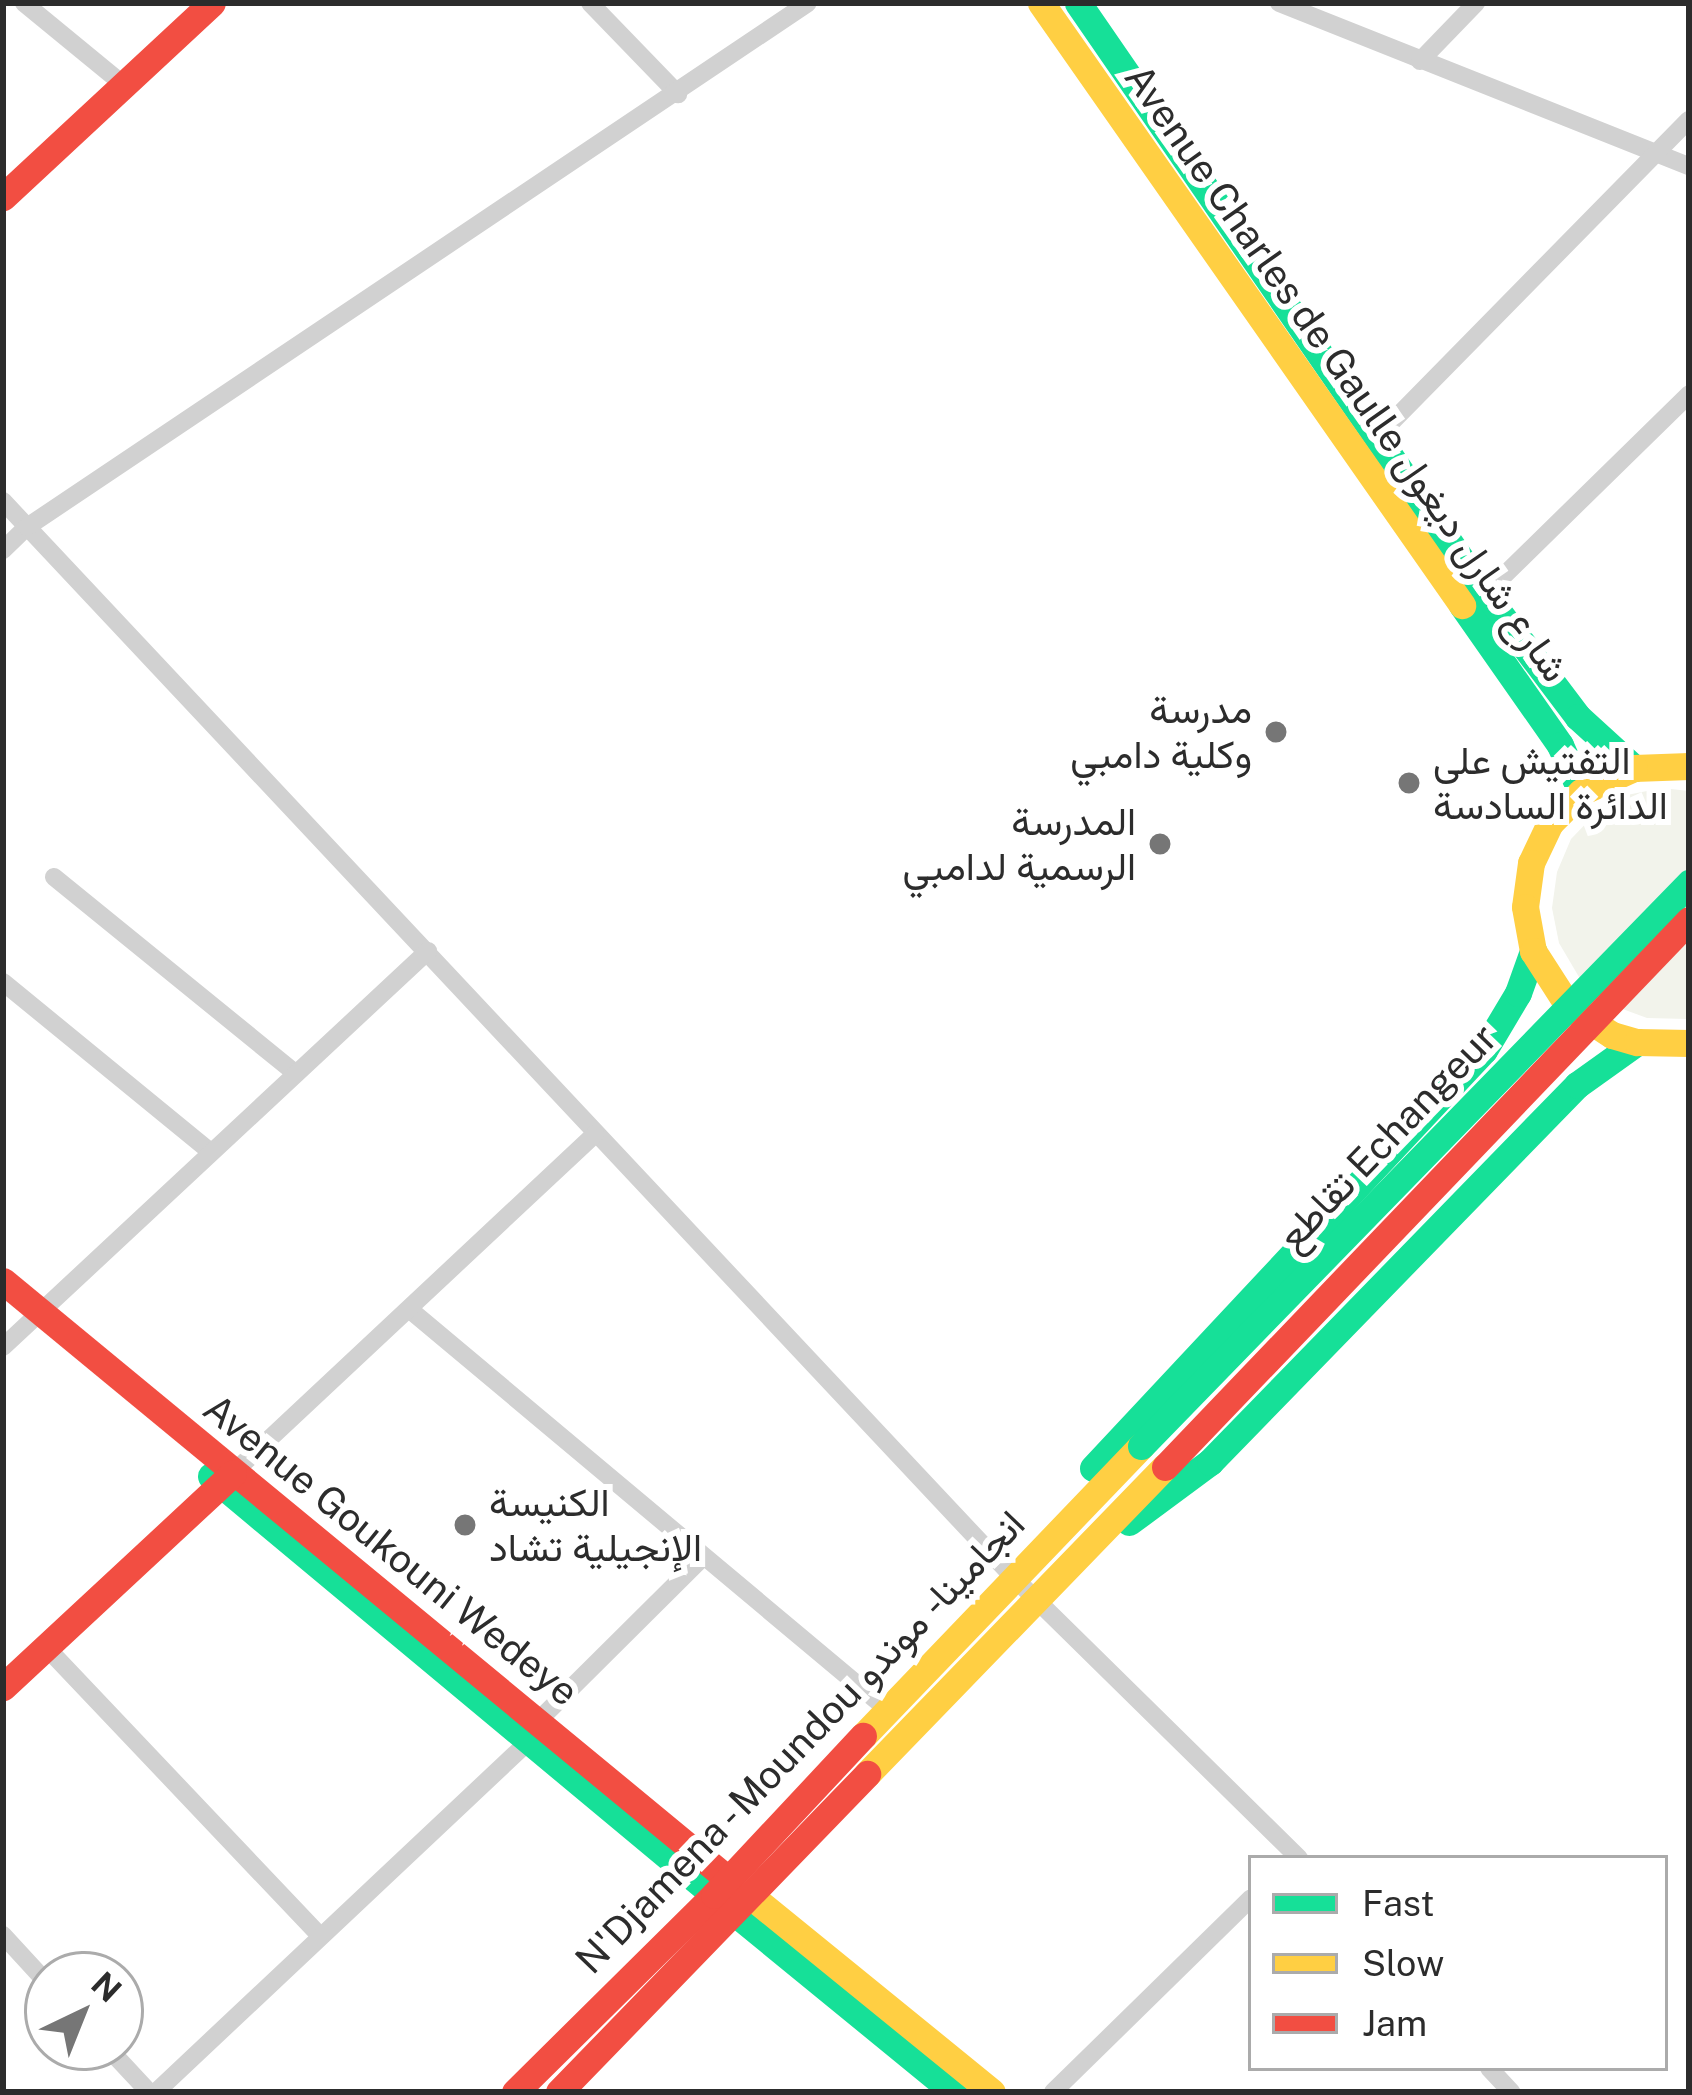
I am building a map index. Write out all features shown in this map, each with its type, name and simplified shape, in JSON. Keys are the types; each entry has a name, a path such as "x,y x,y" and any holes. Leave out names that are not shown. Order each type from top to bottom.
{"main road":[{"path":"3,197 212,3"},
{"name":"Avenue Charles de Gaulle شارع شارل ديغول","path":"1041,3 1217,256 1438,549 1485,594 1578,717 1634,767"},
{"name":"Avenue Charles de Gaulle شارع شارل ديغول","path":"1078,3 1378,436 1438,549 1559,745 1581,792"},
{"path":"1217,256 1241,240"},
{"path":"1689,766 1634,767 1581,792 1550,824 1531,863 1525,907 1533,951 1569,1006 1589,1022 1637,1042 1689,1043"},
{"name":"تقاطع Echangeur","path":"1142,1445 1689,883"},
{"path":"559,2092 732,1896 1039,1600 1689,920"},
{"path":"1042,1544 1080,1483 1114,1443 1484,1050 1518,993 1533,951"},
{"path":"1084,1552 1210,1462 1576,1085 1637,1042"},
{"name":"Avenue Goukouni Wedeye","path":"3,1281 34,1319 732,1896"},
{"name":"Avenue Goukouni Wedeye","path":"3,1306 34,1319"},
{"name":"N'Djamena - Moundou انجامينا - موندو","path":"515,2092 732,1896 889,1711 1042,1544 1142,1445"},
{"path":"3,1687 228,1477"},
{"path":"732,1896 954,2092"},
{"path":"732,1896 992,2092"}],"street":[{"path":"24,3 124,85"},
{"path":"590,3 678,94"},
{"path":"3,550 27,527 808,3"},
{"path":"1279,3 1689,166"},
{"path":"1420,62 1476,3"},
{"path":"1378,436 1652,152 1689,120"},
{"path":"1485,594 1689,394"},
{"path":"3,501 1012,1577 1294,1855"},
{"path":"54,877 294,1072"},
{"path":"3,1347 428,951"},
{"path":"3,982 211,1152"},
{"path":"228,1477 595,1134"},
{"path":"409,1309 889,1711"},
{"path":"132,2071 153,2092 534,1730 702,1558"},
{"path":"45,1646 320,1936"},
{"path":"1053,2092 1248,1901"},
{"path":"3,1936 24,1958"}],"shaded area":[{"path":"1662,788 1689,791 1687,1019 1647,1018 1609,1004 1579,977 1559,943 1552,908 1557,872 1571,839 1596,813 1627,795"}],"traffic: fast":[{"path":"1078,3 1485,594 1578,717 1634,768"},
{"path":"1462,605 1560,745 1581,792"},
{"path":"1141,1446 1689,883"},
{"path":"1093,1468 1484,1050 1518,993 1533,951"},
{"path":"1129,1522 1210,1462 1577,1085 1637,1042"},
{"path":"211,1476 714,1895"},
{"path":"735,1913 954,2092"}],"traffic: slow":[{"path":"1041,3 1462,605"},
{"path":"1689,766 1634,768 1581,792 1550,823 1531,863 1525,907 1533,951 1569,1007 1612,1035 1637,1042 1689,1043"},
{"path":"863,1736 1141,1446"},
{"path":"867,1774 1165,1467"},
{"path":"752,1897 992,2092"}],"traffic: jam":[{"path":"3,197 212,3"},
{"path":"1165,1467 1689,920"},
{"path":"3,1281 729,1880"},
{"path":"3,1687 233,1473"},
{"path":"515,2092 714,1895 863,1736"},
{"path":"559,2092 867,1774"}],"place":[{"name":"مدرسة وكلية دامبي","path":"1276,732"},
{"name":"التفتيش على الدائرة السادسة","path":"1409,783"},
{"name":"المدرسة الرسمية لدامبي","path":"1160,844"},
{"name":"الكنيسة الإنجيلية تشاد","path":"465,1525"}]}
